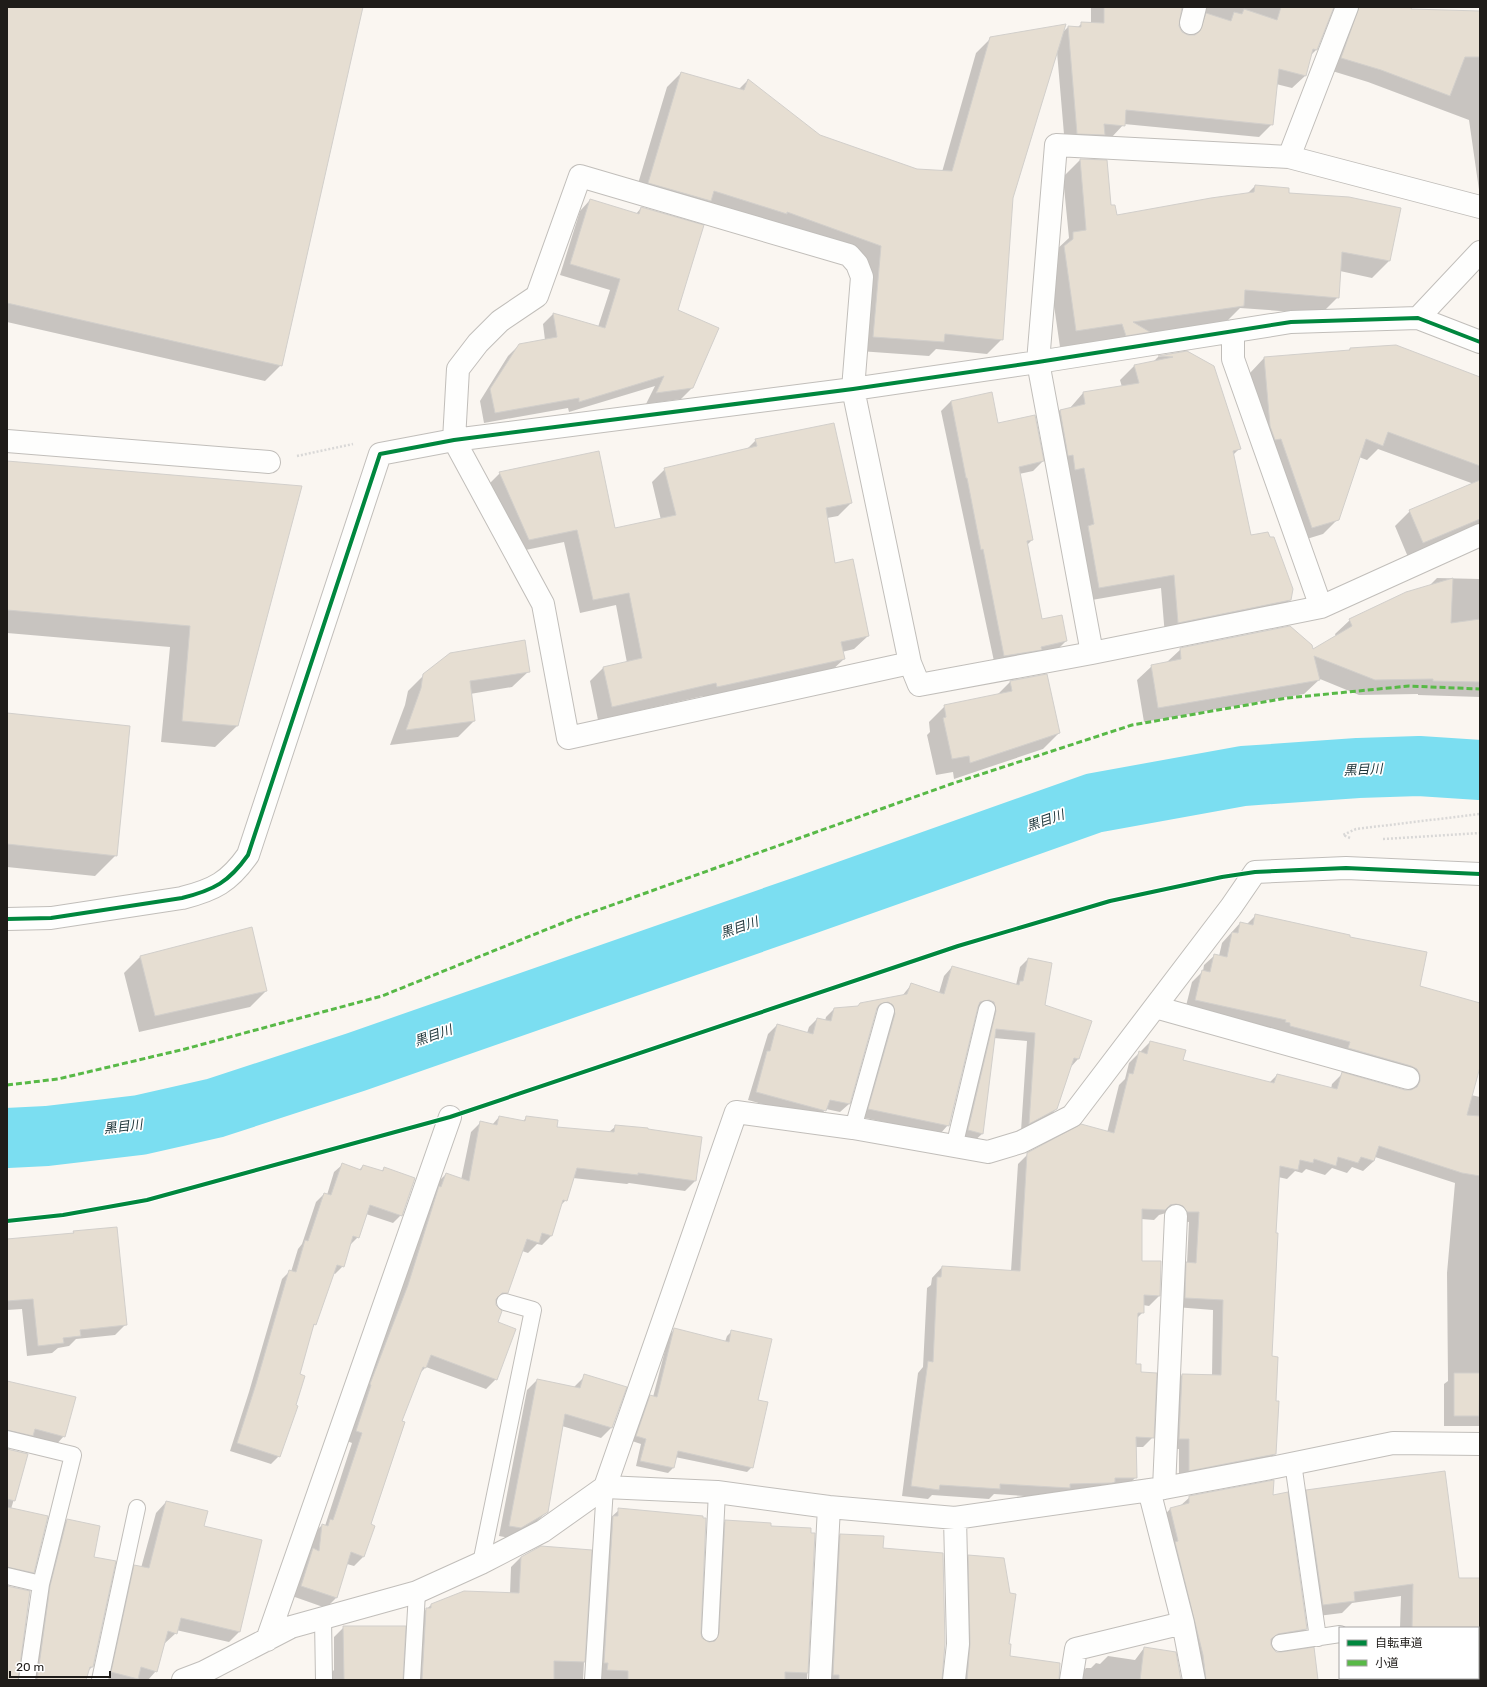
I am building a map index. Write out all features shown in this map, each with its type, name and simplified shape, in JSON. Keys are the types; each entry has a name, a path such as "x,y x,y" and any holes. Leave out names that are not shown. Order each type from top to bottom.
{"street":[{"path":"1290,157 1347,7"},
{"path":"1092,653 1038,362 1056,144 1290,157 1480,207"},
{"path":"910,663 568,738 543,604 454,440 458,369 478,342 500,321 537,296 580,176 849,255 857,264 862,277 853,389 910,663 919,685 1092,653 1321,607 1480,535"},
{"path":"1418,318 1480,252"},
{"path":"7,919 51,918 182,898 202,893 216,887 237,870 248,855 380,454 454,440 853,389 1038,362 1291,322 1418,318 1480,342"},
{"path":"1233,331 1233,359 1321,607"},
{"path":"7,441 269,462"},
{"path":"183,1680 204,1672 291,1627 417,1592 481,1563 544,1531 605,1487 736,1112 853,1128 988,1152 1021,1142 1072,1116 1231,907 1255,872 1346,868 1480,874"},
{"path":"1155,1007 1408,1078"},
{"path":"267,1640 450,1117"},
{"path":"1176,1216 1157,1489 1194,1680"},
{"path":"605,1487 717,1492 829,1507 956,1518 1157,1489 1293,1464 1393,1443 1480,1444"},
{"path":"820,1680 829,1507"},
{"path":"954,1680 958,1644 956,1518"},
{"path":"1071,1680 1076,1649 1183,1623"}],"lane":[{"path":"954,1147 987,1009"},
{"path":"853,1128 886,1011"},
{"path":"481,1563 533,1310 505,1302"},
{"path":"7,1439 73,1455 41,1584 27,1680"},
{"path":"1293,1464 1318,1638"},
{"path":"593,1680 605,1487"},
{"path":"710,1633 717,1492"},
{"path":"100,1680 137,1508"},
{"path":"7,1576 41,1584"},
{"path":"412,1680 417,1592"},
{"path":"323,1619 324,1680"},
{"path":"1280,1643 1339,1634"}],"path":[{"path":"269,462 362,442 368,436 380,454"},
{"path":"1356,841 1343,835 1356,829 1480,814"},
{"path":"1379,839 1480,833"},
{"path":"7,1221 63,1215 147,1200 450,1117 958,946 1110,901 1222,877 1255,872"}],"building":[{"path":"7,7 363,7 282,366 7,303"},
{"path":"1104,7 1182,7 1179,26 1182,32 1188,35 1195,35 1200,31 1206,13 1231,21 1234,12 1242,14 1244,9 1277,20 1281,7 1334,7 1317,50 1313,49 1306,76 1279,69 1273,125 1126,110 1125,126 1104,124 1105,135 1077,134 1068,26 1081,27 1081,22 1104,23"},
{"path":"1359,7 1412,7 1411,9 1480,11 1480,57 1465,57 1450,96 1381,70 1341,58"},
{"path":"1066,24 1013,198 1003,340 945,334 944,342 873,337 881,246 787,212 787,214 714,191 711,201 648,183 681,72 744,90 748,79 820,135 917,169 952,171 990,37"},
{"path":"1080,159 1107,160 1111,205 1115,205 1117,215 1211,198 1254,192 1255,185 1289,188 1289,193 1349,197 1401,208 1390,261 1342,252 1339,298 1245,290 1244,306 1133,322 1150,332 1126,336 1122,324 1076,331 1064,246 1073,239 1073,232 1086,230"},
{"path":"590,199 639,214 641,207 704,225 678,310 719,328 693,388 656,393 664,376 579,402 579,398 495,413 490,389 519,344 557,337 553,313 605,328 620,279 570,264"},
{"path":"1396,345 1480,377 1480,466 1388,432 1383,446 1366,439 1339,520 1312,528 1281,439 1275,440 1270,426 1264,357"},
{"path":"1187,351 1214,366 1241,449 1233,451 1251,535 1268,532 1270,537 1274,537 1293,589 1291,600 1178,623 1174,575 1099,588 1088,526 1094,524 1084,468 1075,470 1073,455 1068,456 1060,410 1085,404 1083,392 1139,383 1134,365 1173,357 1158,356"},
{"path":"992,392 998,423 1035,415 1044,461 1019,467 1033,540 1027,541 1042,619 1062,615 1067,641 1041,647 1042,650 1004,656 983,549 981,550 951,401"},
{"path":"834,423 852,503 826,508 835,563 853,559 869,636 841,642 845,659 717,687 716,683 612,707 603,667 642,658 629,593 593,600 577,530 529,540 499,472 599,451 615,528 676,515 664,468 757,446 755,439"},
{"path":"7,461 302,486 238,726 182,721 190,626 7,610"},
{"path":"1480,480 1480,519 1423,543 1409,510"},
{"path":"1453,578 1451,623 1480,619 1480,682 1433,681 1433,679 1375,680 1314,656 1320,680 1158,708 1151,665 1181,659 1180,648 1290,626 1312,645 1313,649 1352,626 1349,619 1406,592"},
{"path":"525,640 530,672 470,681 475,721 406,730 421,688 423,674 450,653"},
{"path":"1047,674 1060,733 970,763 969,756 952,759 943,718 946,717 944,705 1012,691 1010,681"},
{"path":"7,713 130,726 117,856 7,844"},
{"path":"1255,914 1350,935 1350,937 1427,952 1420,986 1480,1003 1480,1067 1467,1115 1480,1116 1480,1176 1462,1173 1379,1146 1374,1161 1361,1157 1358,1163 1338,1157 1336,1166 1314,1159 1313,1163 1300,1160 1298,1170 1280,1166 1272,1356 1278,1357 1276,1401 1279,1401 1276,1454 1189,1471 1189,1439 1179,1439 1182,1374 1221,1375 1223,1300 1185,1298 1186,1262 1196,1263 1199,1212 1187,1212 1183,1206 1176,1204 1170,1205 1165,1210 1142,1209 1142,1261 1161,1261 1160,1296 1144,1295 1144,1313 1138,1313 1136,1364 1141,1364 1141,1372 1157,1373 1154,1438 1136,1437 1137,1478 1115,1478 1115,1482 1112,1483 1070,1484 1070,1488 1000,1484 1000,1489 940,1485 939,1490 911,1486 928,1361 933,1362 937,1277 941,1277 942,1266 1020,1271 1027,1153 1081,1124 1114,1133 1129,1073 1133,1074 1139,1051 1147,1054 1150,1041 1186,1050 1183,1060 1274,1083 1277,1074 1337,1089 1342,1072 1405,1090 1411,1090 1417,1087 1420,1081 1420,1075 1417,1069 1348,1048 1350,1042 1290,1026 1290,1023 1285,1022 1286,1020 1195,1000 1202,970 1210,972 1214,954 1227,957 1232,932 1238,933 1240,922 1253,925"},
{"path":"252,927 267,991 155,1016 140,956"},
{"path":"1028,958 1052,963 1045,1005 1092,1021 1079,1059 1074,1058 1057,1109 1029,1124 1035,1033 996,1029 983,1134 968,1130 996,1011 994,1002 989,1000 980,1002 978,1007 949,1126 868,1109 895,1014 893,1005 888,1002 880,1004 877,1008 850,1104 830,1100 826,1111 756,1092 767,1051 770,1051 777,1024 813,1034 817,1018 831,1021 834,1008 858,1006 860,1003 907,994 911,983 944,994 952,966 1019,985 1020,981 1023,981"},
{"path":"499,1116 525,1121 526,1116 558,1120 557,1127 614,1132 615,1125 648,1128 702,1137 696,1181 638,1173 638,1175 577,1168 567,1201 563,1200 552,1236 542,1233 539,1243 527,1239 508,1293 502,1293 496,1299 496,1305 502,1311 498,1322 516,1329 497,1380 431,1355 426,1368 423,1367 402,1421 405,1422 371,1524 375,1526 364,1557 351,1552 337,1598 301,1586 313,1548 319,1551 322,1524 328,1526 330,1519 333,1520 362,1433 356,1431 371,1385 370,1384 408,1285 439,1186 441,1187 446,1173 469,1181 480,1121 497,1125"},
{"path":"342,1163 361,1170 363,1165 383,1171 384,1167 415,1178 402,1216 370,1205 359,1238 353,1236 344,1267 337,1265 316,1325 314,1324 300,1374 305,1376 296,1405 298,1406 280,1457 237,1443 256,1384 289,1270 296,1272 305,1240 308,1241 324,1193 331,1195"},
{"path":"117,1227 127,1325 80,1330 81,1336 63,1338 64,1343 38,1346 33,1299 7,1301 7,1239 74,1233 73,1231"},
{"path":"674,1328 729,1342 731,1330 772,1339 758,1400 768,1402 753,1468 678,1451 674,1468 640,1461 646,1439 636,1436 650,1395 657,1397"},
{"path":"1454,1373 1480,1373 1479,1416 1454,1416"},
{"path":"584,1374 627,1387 612,1428 565,1414 548,1512 521,1528 509,1526 537,1379 580,1388"},
{"path":"7,1381 76,1397 65,1437 35,1429 33,1436 7,1430"},
{"path":"7,1449 28,1454 15,1501 7,1499"},
{"path":"1445,1471 1459,1578 1480,1578 1480,1628 1412,1627 1413,1584 1354,1592 1355,1601 1323,1605 1306,1490"},
{"path":"1274,1480 1273,1495 1288,1492 1307,1629 1278,1634 1271,1639 1271,1645 1276,1652 1314,1647 1318,1680 1206,1680 1203,1655 1175,1542 1178,1541 1170,1508 1189,1503 1189,1496"},
{"path":"166,1501 208,1511 204,1526 262,1540 240,1632 181,1618 177,1634 168,1631 157,1672 141,1667 138,1679 111,1672 134,1565 149,1568"},
{"path":"7,1507 48,1516 34,1573 7,1567"},
{"path":"618,1508 703,1516 703,1518 706,1518 701,1633 702,1638 709,1642 715,1641 719,1633 725,1520 771,1523 771,1526 811,1528 811,1533 815,1533 808,1673 785,1672 785,1680 628,1680 628,1671 607,1670 608,1663 604,1663 613,1516 618,1516"},
{"path":"67,1519 100,1526 94,1557 116,1561 93,1667 90,1667 86,1680 37,1680 50,1586"},
{"path":"840,1534 884,1536 883,1548 943,1553 945,1643 942,1680 839,1680 839,1675 833,1675"},
{"path":"541,1546 592,1550 585,1662 554,1661 554,1680 422,1680 426,1608 431,1608 431,1604 464,1591 519,1593 521,1557"},
{"path":"968,1555 1004,1558 1010,1593 1016,1594 1009,1644 1011,1644 1010,1656 1060,1663 1059,1680 967,1680 970,1644"},
{"path":"7,1586 30,1591 18,1680 7,1680"},
{"path":"343,1626 406,1626 403,1680 344,1680"},
{"path":"1144,1647 1176,1652 1181,1680 1140,1680"}],"waterway":[{"name":"黒目川","path":"7,1138 47,1136 140,1125 215,1108 356,1062 1094,803 1243,776 1358,768 1419,766 1480,770"}],"marked path":[{"path":"7,1085 58,1079 185,1049 382,996 570,920 951,784 1132,725 1287,698 1409,686 1480,689"}],"cycle path":[{"path":"7,919 51,918 182,898 203,892 220,884 241,864 248,855 380,454 454,440 853,389 1038,362 1291,322 1418,318 1480,342"},
{"path":"7,1221 63,1215 147,1200 450,1117 958,946 1110,901 1222,877 1255,872 1346,868 1480,874"}]}
